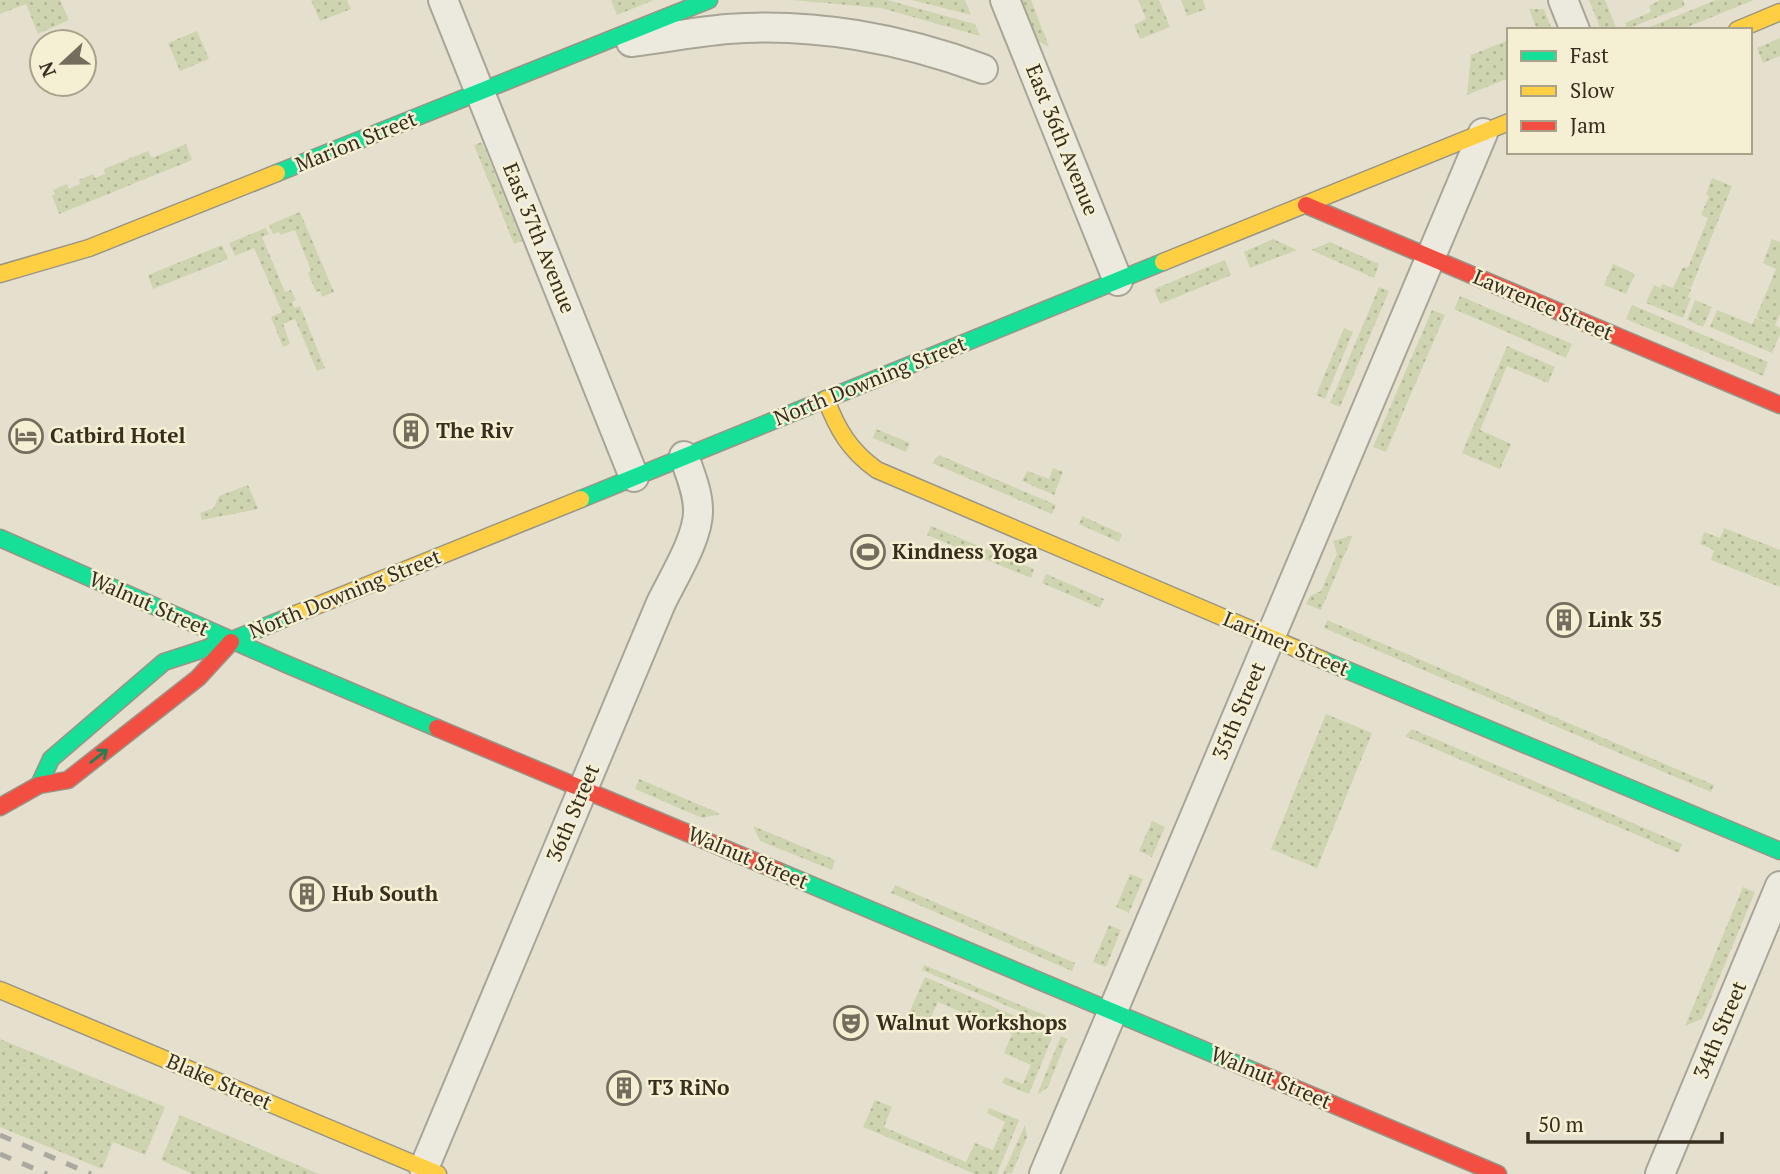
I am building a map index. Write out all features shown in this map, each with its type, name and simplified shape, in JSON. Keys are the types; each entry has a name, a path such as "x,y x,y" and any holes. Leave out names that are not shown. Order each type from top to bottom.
{"street":[{"name":"East 37th Avenue","path":"443,0 634,477"},
{"name":"Marion Street","path":"0,274 89,248 709,0"},
{"name":"East 36th Avenue","path":"1005,0 1118,281"},
{"path":"1563,0 1574,28"},
{"path":"1742,28 1780,12"},
{"path":"590,48 728,29 793,29 879,39 945,55 983,69"},
{"name":"North Downing Street","path":"39,785 51,760 164,662 232,640 1507,123"},
{"name":"35th Street","path":"1044,1174 1483,133"},
{"name":"Lawrence Street","path":"1306,205 1780,405"},
{"name":"Larimer Street","path":"826,399 848,446 855,455 877,470 1780,851"},
{"name":"36th Street","path":"431,1171 583,789 661,603 692,538 699,513 684,456"},
{"name":"Walnut Street","path":"0,538 184,621 1498,1174"},
{"name":"North Downing Street","path":"0,807 39,785 68,780 198,678 232,640"},
{"name":"34th Street","path":"1660,1174 1780,886"},
{"name":"Blake Street","path":"0,990 431,1171"}],"green space":[{"path":"0,0 60,0 69,20 51,28 36,28 26,4 0,14"},
{"path":"311,0 347,0 351,9 320,21"},
{"path":"611,0 654,0 617,15"},
{"path":"792,0 887,0 975,24 980,36 881,8"},
{"path":"912,0 965,0 971,15"},
{"path":"1021,0 1031,0 1049,47 1038,41"},
{"path":"1138,0 1159,0 1170,27 1140,39 1134,25 1146,19"},
{"path":"1181,0 1203,0 1206,9 1187,16"},
{"path":"1589,0 1605,0 1616,28 1600,28"},
{"path":"1660,0 1683,0 1685,6 1627,28 1625,23 1651,12 1649,6"},
{"path":"1716,0 1754,0 1685,28 1647,28"},
{"path":"1529,9 1544,9 1551,28 1536,28"},
{"path":"197,31 209,59 180,71 168,43"},
{"path":"1780,38 1780,56 1763,63 1757,48"},
{"path":"1507,41 1507,79 1467,95 1471,55"},
{"path":"482,142 522,241 514,244 474,145"},
{"path":"186,144 192,160 59,214 52,196 55,194 53,190 67,184 69,189 80,184 79,180 93,174 95,178 105,174 104,169 148,151 152,158"},
{"path":"1712,178 1732,186 1691,288 1680,284 1691,289 1688,297 1691,298 1683,318 1646,303 1654,285 1661,288 1662,284 1673,288 1683,267 1688,268 1708,218 1701,215 1709,196 1706,194"},
{"path":"300,212 334,292 322,297 320,291 316,292 308,273 311,270 295,230 280,235 279,232 273,234 269,225"},
{"path":"266,228 269,234 262,237 285,292 291,290 296,300 292,302 294,308 300,306 325,368 317,371 295,319 283,324 290,344 283,347 271,317 282,312 254,248 235,256 229,243"},
{"path":"1273,239 1297,250 1250,268 1244,252"},
{"path":"1772,239 1780,242 1780,314 1775,325 1780,328 1780,334 1772,353 1710,327 1717,310 1752,324 1755,318 1771,324 1756,317 1776,269 1763,263"},
{"path":"1330,242 1379,264 1374,278 1311,250"},
{"path":"222,245 228,259 153,289 148,275"},
{"path":"1225,260 1231,275 1160,304 1154,289"},
{"path":"1613,264 1635,274 1626,294 1604,285"},
{"path":"1379,287 1389,291 1340,407 1330,403"},
{"path":"1460,296 1572,344 1566,358 1454,309"},
{"path":"1695,300 1712,307 1703,327 1687,320"},
{"path":"1632,305 1768,362 1763,376 1626,319"},
{"path":"1432,310 1445,315 1386,452 1373,447"},
{"path":"1344,328 1353,332 1325,399 1316,395"},
{"path":"1507,346 1555,367 1548,383 1507,366 1480,430 1511,444 1500,469 1462,453"},
{"path":"876,429 910,443 906,452 873,438"},
{"path":"939,455 1056,505 1052,514 932,463"},
{"path":"1053,468 1063,472 1054,495 1022,481 1027,471 1049,479"},
{"path":"248,485 258,509 202,520 200,513 214,508 219,496"},
{"path":"1082,516 1122,534 1119,542 1079,524"},
{"path":"931,526 1034,569 1031,578 927,535"},
{"path":"1724,528 1780,550 1780,587 1711,560 1714,550 1700,544 1704,532 1720,538"},
{"path":"1353,535 1321,610 1306,604 1310,596 1321,591 1337,554 1333,541"},
{"path":"1046,574 1104,599 1100,608 1042,583"},
{"path":"1327,620 1714,785 1711,792 1324,628"},
{"path":"1326,714 1372,733 1317,868 1271,849"},
{"path":"1412,729 1682,844 1679,853 1405,736"},
{"path":"639,779 721,814 702,818 635,789"},
{"path":"1152,821 1165,827 1152,857 1139,851"},
{"path":"753,826 835,860 832,870 760,841"},
{"path":"1130,874 1143,879 1129,913 1116,907"},
{"path":"895,885 1075,963 1072,971 891,893"},
{"path":"1743,887 1755,892 1702,1019 1685,1026"},
{"path":"1109,925 1121,930 1106,967 1093,962"},
{"path":"924,965 1059,1021 1057,1027 922,970"},
{"path":"925,977 1050,1031 1052,1038 1029,1094 1002,1083 1005,1077 1023,1084 1031,1065 1004,1053 1012,1034 938,1002 929,1021 909,1013"},
{"path":"1061,1036 1067,1039 1048,1087 1037,1095"},
{"path":"0,1039 165,1107 145,1155 113,1142 102,1169 0,1127"},
{"path":"875,1100 892,1107 884,1127 966,1162 975,1143 993,1150 1005,1122 987,1113 989,1108 1019,1120 997,1174 975,1174 863,1127"},
{"path":"180,1115 319,1174 193,1174 161,1160"},
{"path":"1025,1125 1027,1137 1012,1173 1003,1174"}],"railway":[{"path":"0,1135 91,1174"},
{"path":"0,1154 47,1174"}],"traffic: fast":[{"path":"277,173 709,0"},
{"path":"581,499 1163,262"},
{"path":"0,538 437,728"},
{"path":"39,785 51,759 164,662 232,640 296,614"},
{"path":"1323,660 1780,851"},
{"path":"778,871 1256,1072"}],"traffic: slow":[{"path":"1742,28 1780,12"},
{"path":"1163,262 1507,123"},
{"path":"0,274 89,248 277,173"},
{"path":"826,399 846,439 859,455 877,470 1323,660"},
{"path":"296,614 581,499"},
{"path":"0,990 438,1174"}],"traffic: jam":[{"path":"1306,205 1780,405"},
{"path":"0,807 39,785 68,780 198,678 231,642"},
{"path":"437,728 778,871"},
{"path":"1256,1072 1498,1174"}],"place":[{"name":"The Riv","path":"411,431"},
{"name":"Catbird Hotel","path":"26,436"},
{"name":"Kindness Yoga","path":"868,552"},
{"name":"Link 35","path":"1564,620"},
{"name":"Hub South","path":"307,894"},
{"name":"Walnut Workshops","path":"851,1023"},
{"name":"T3 RiNo","path":"624,1088"}]}
